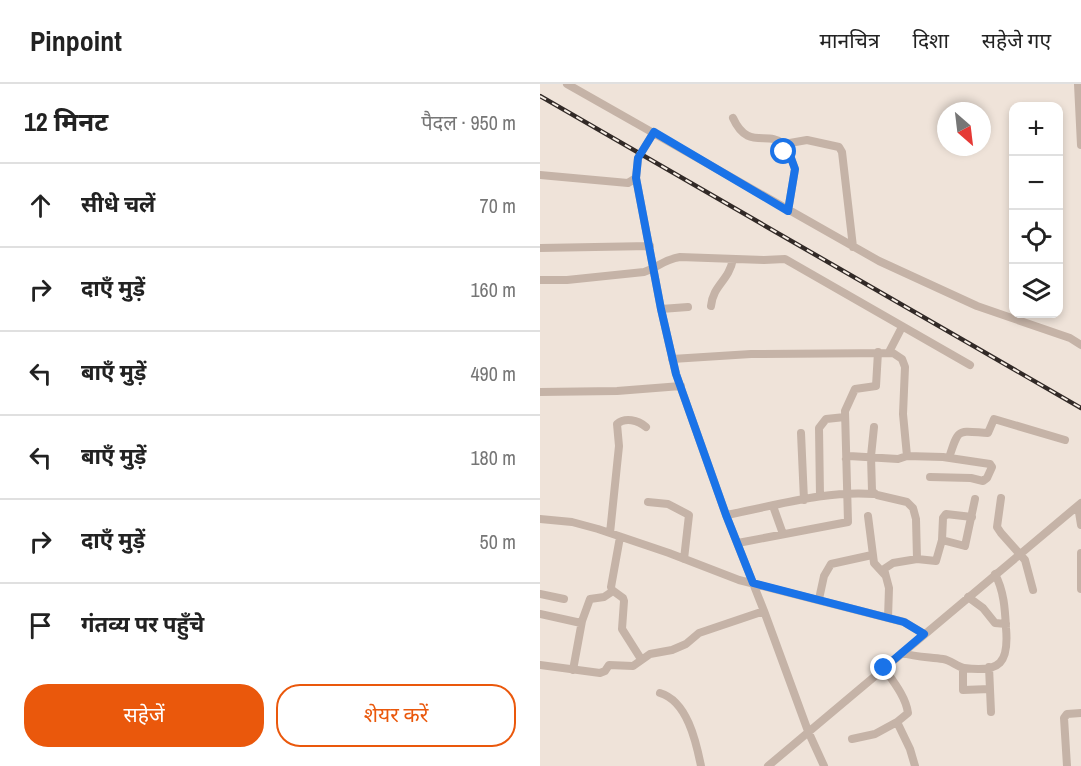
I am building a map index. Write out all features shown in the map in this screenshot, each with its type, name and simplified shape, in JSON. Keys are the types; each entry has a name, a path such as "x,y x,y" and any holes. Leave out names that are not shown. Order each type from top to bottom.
{"street":[{"path":"567,84 853,247 977,306 1070,338 1081,345"},
{"path":"1078,84 1081,145"},
{"path":"733,118 746,135 756,139 778,140 784,144 806,140 834,145 841,149 853,247"},
{"path":"654,132 638,158 636,178 672,358 726,515 808,731 824,766"},
{"path":"784,144 784,152 791,158 795,169 788,211"},
{"path":"540,175 628,183 636,178"},
{"path":"540,248 650,246"},
{"path":"540,280 612,276 653,269 667,259 680,257 785,259 970,365"},
{"path":"711,306 713,293 727,277 733,259"},
{"path":"661,309 688,307"},
{"path":"889,352 903,327"},
{"path":"738,543 849,521 846,408 855,389 876,386 878,352"},
{"path":"672,358 751,354 889,352 902,359 904,367 903,414 907,456"},
{"path":"540,392 617,391 681,386"},
{"path":"820,496 819,428 826,419 845,417"},
{"path":"949,458 957,436 969,430 988,433 994,419 1065,440"},
{"path":"610,533 619,449 617,424 620,421 629,420 639,422 646,427"},
{"path":"874,427 871,456 874,494"},
{"path":"801,433 804,500"},
{"path":"846,459 849,456 898,459 907,456 949,458 990,464 992,467 983,481 971,478 930,477"},
{"path":"726,515 847,492 874,494 902,500 913,508 916,519 917,559"},
{"path":"1001,498 997,526 1026,562 1032,590"},
{"path":"942,540 965,546 975,499"},
{"path":"648,502 668,504 689,515 684,559"},
{"path":"768,766 1079,504"},
{"path":"1079,504 1081,525"},
{"path":"773,506 783,534"},
{"path":"888,618 889,588 884,569 889,564 917,559 936,561 942,540 943,518 946,514 972,517"},
{"path":"868,516 875,566 885,575"},
{"path":"540,519 572,522 610,533 740,580 912,625 924,634"},
{"path":"620,537 611,587 613,591 621,595 624,601 621,625 623,633 641,659"},
{"path":"1081,552 1081,589"},
{"path":"819,599 824,576 833,563 872,555"},
{"path":"902,653 927,659 942,659 963,668 989,667 1000,663 1006,656 1007,650 1006,624 1001,588 995,574"},
{"path":"573,670 581,623 590,599 607,596 613,591"},
{"path":"540,594 564,599"},
{"path":"968,597 983,608 995,623 1006,624"},
{"path":"540,665 604,672 609,665 633,666 654,653 680,647 699,633 764,611"},
{"path":"540,614 581,623"},
{"path":"989,667 991,712"},
{"path":"852,739 875,734 906,716 908,711 900,692 884,668"},
{"path":"963,668 963,690 990,689"},
{"path":"660,693 668,696 679,706 693,734 701,766"},
{"path":"1067,766 1064,718 1067,714 1081,713"},
{"path":"897,722 910,749 915,766"}],"railway":[{"path":"540,96 1081,408"}],"route":[{"path":"784,152 791,158 795,169 788,211 654,132 638,158 636,178 653,269 676,374 726,515 753,583 904,622 924,634 884,668"}]}
